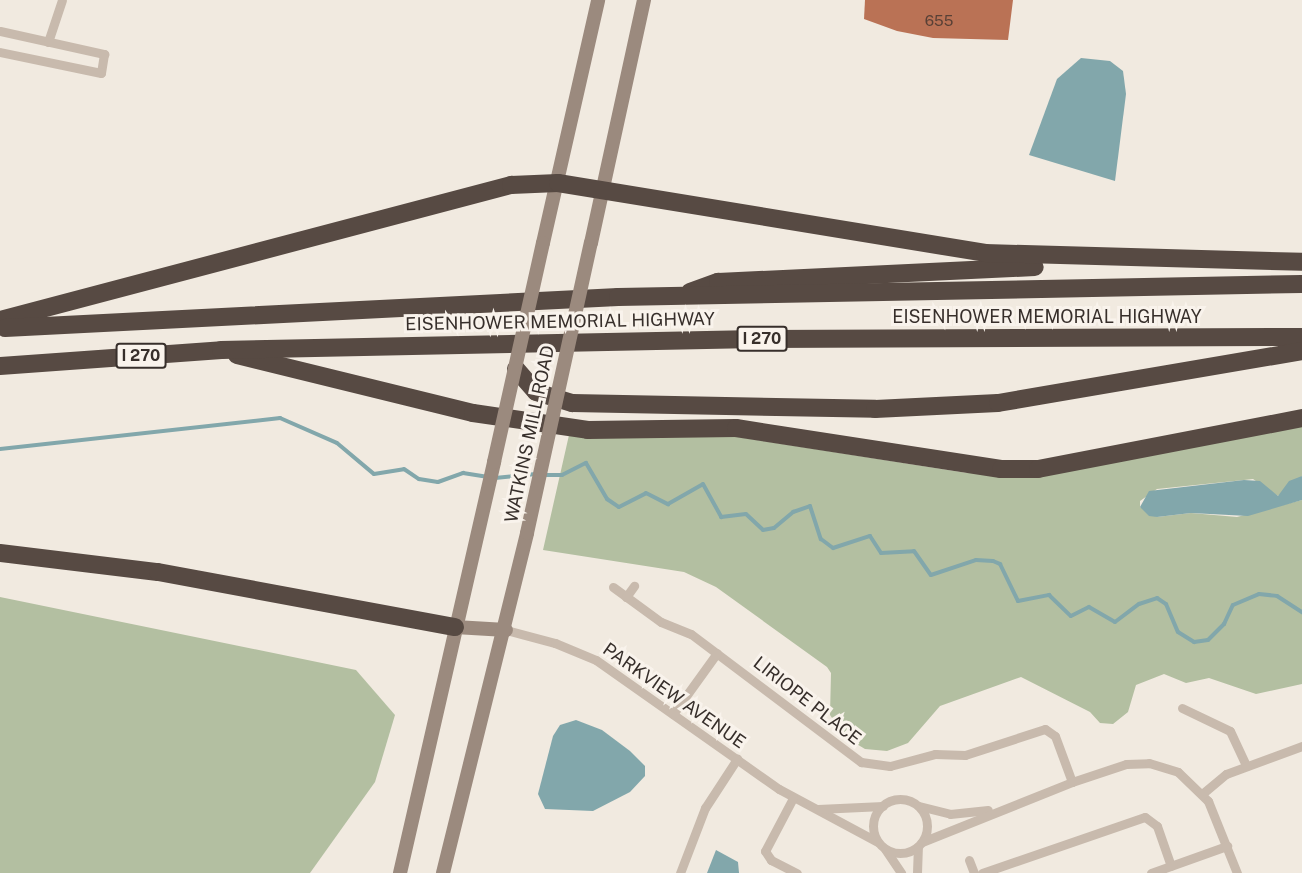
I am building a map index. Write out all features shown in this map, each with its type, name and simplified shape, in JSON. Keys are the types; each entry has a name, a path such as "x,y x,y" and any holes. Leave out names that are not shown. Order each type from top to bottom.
{"highway":[{"path":"0,320 511,185 558,183 603,188 985,254 1145,261"},
{"name":"I 270","path":"674,297 718,282 1145,261 1302,262"},
{"name":"I 270","path":"0,328 674,297 1302,284"},
{"name":"EISENHOWER MEMORIAL HIGHWAY","path":"0,366 221,350 756,339 1302,337"},
{"path":"221,350 275,367 473,413 588,430 736,428 783,433 1001,469 1038,469 1302,418"},
{"path":"516,369 524,383 563,401 875,409 998,403 1302,351"},
{"path":"0,553 158,572 455,627"}],"main road":[{"name":"WATKINS MILL ROAD","path":"400,873 598,0"},
{"name":"WATKINS MILL ROAD","path":"443,873 563,401 591,243 644,0"},
{"path":"455,627 506,630"}],"street":[{"path":"48,42 62,0"},
{"path":"0,31 104,54 101,73 0,52"},
{"path":"626,597 634,586"},
{"name":"LIRIOPE PLACE","path":"613,588 717,653 861,762 890,766 935,754 965,755 1045,729 1055,735 1072,782"},
{"name":"PARKVIEW AVENUE","path":"506,630 555,643 596,660 794,798 881,844"},
{"path":"673,714 717,653"},
{"path":"1182,708 1230,731 1246,766"},
{"path":"1202,794 1220,778 1302,746"},
{"path":"680,873 705,807 737,759"},
{"path":"881,844 904,853 997,809 1126,764 1149,763 1178,772 1202,794 1237,873"},
{"path":"794,798 765,850 771,860 797,873"},
{"path":"901,873 881,844 874,827 883,807 895,800 950,814 997,809"},
{"path":"916,804 927,822 920,844 917,873"},
{"name":"PARKVIEW AVENUE","path":"813,808 883,807"},
{"path":"982,873 1145,817 1157,826 1171,866"},
{"path":"1151,873 1227,846"},
{"path":"969,860 974,873"}],"green space":[{"path":"1302,425 1302,476 1278,496 1253,479 1157,489 1140,501 1140,507 1157,517 1191,513 1237,517 1302,500 1302,684 1256,694 1209,678 1186,683 1164,674 1136,685 1128,712 1113,724 1100,723 1090,712 1021,677 940,706 908,743 887,751 865,749 845,737 830,715 831,673 827,667 716,587 684,572 543,550 569,435 726,435 967,473"},
{"path":"0,597 356,670 395,715 375,782 310,873 0,873"}],"water":[{"path":"1081,58 1110,61 1123,71 1126,94 1115,181 1029,155 1057,79"},
{"path":"1302,476 1302,500 1248,516 1191,513 1157,517 1149,516 1140,507 1149,491 1244,480 1260,481 1278,496 1289,481"},
{"path":"576,720 602,730 630,751 645,766 645,776 630,792 593,811 545,809 538,794 553,736 560,725"},
{"path":"716,850 738,862 739,873 707,873"}],"building":[{"path":"865,0 1013,0 1008,40 933,38 897,31 864,19"}],"waterway":[{"path":"0,449 280,418 337,443 374,474 404,469 419,479 438,482 463,473 495,478 536,474"},
{"path":"544,475 562,475 586,463 607,499 619,507 646,493 668,504 703,484 721,517 746,514 763,530 774,528 793,512 810,506 821,539 833,548 870,536 881,553 914,551 931,575 976,560 993,561 1000,564 1018,601 1049,595 1071,616 1089,607 1115,622 1139,604 1157,598 1166,604 1178,632 1194,642 1208,640 1224,624 1233,605 1259,594 1277,596 1302,612"}]}
